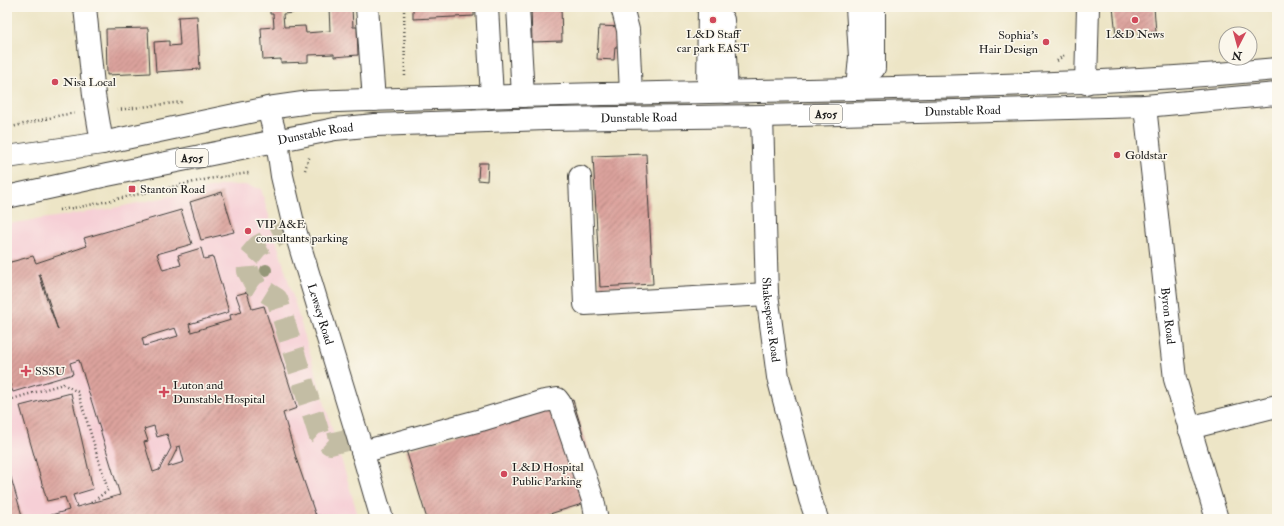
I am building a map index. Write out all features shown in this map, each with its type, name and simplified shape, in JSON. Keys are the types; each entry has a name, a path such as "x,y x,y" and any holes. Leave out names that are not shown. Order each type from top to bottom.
{"main road":[{"path":"85,7 96,112 102,143"},
{"path":"367,7 374,100"},
{"path":"487,7 492,97"},
{"path":"518,7 523,96"},
{"path":"622,7 628,30 631,93"},
{"path":"709,7 717,92"},
{"path":"717,92 722,7"},
{"path":"857,7 860,57 866,89"},
{"path":"866,89 874,7"},
{"path":"1086,82 1088,7"},
{"name":"Dunstable Road","path":"7,157 102,143 268,108 310,102 631,93 866,89 1086,82 1227,74 1277,69"},
{"name":"Dunstable Road","path":"7,197 106,175 335,129 374,125 546,119 762,116 1145,106 1277,94"},
{"name":"Byron Road","path":"1145,106 1175,379 1217,519"},
{"name":"Lewsey Road","path":"268,108 277,141 282,176 294,227 362,452 372,517"},
{"name":"Shakespeare Road","path":"762,116 767,294 778,377 810,499 817,519"},
{"path":"580,177 585,304 767,294"},
{"path":"362,452 544,401 557,399 560,403 593,500 596,515 594,519"},
{"path":"1189,428 1277,406"}],"path":[{"path":"404,7 405,83"},
{"path":"7,128 62,115 134,109 188,102"},
{"path":"54,210 85,206 208,179 249,173"},
{"path":"7,394 12,399 63,384 78,392 108,490 91,503"},
{"path":"315,514 325,519"},
{"path":"348,519 372,517"}],"shaded area":[{"name":"Luton and Dunstable Hospital","path":"224,185 245,185 261,189 359,519 7,519 7,224 109,209"}],"building":[{"path":"270,7 292,7 293,13 283,14 284,27 305,26 306,33 330,31 329,7 352,7 353,27 357,27 358,55 334,57 334,54 308,55 308,62 281,63 281,59 263,60 261,28 274,27 273,14 270,14"},
{"path":"413,7 474,7 474,16 413,19"},
{"path":"531,7 561,7 562,41 532,42"},
{"name":"L&D News","path":"1113,7 1154,7 1156,32 1116,35"},
{"path":"197,16 200,69 156,72 154,42 169,41 169,46 180,45 178,17"},
{"path":"599,26 622,27 621,47 615,47 614,60 597,59"},
{"path":"148,28 150,73 107,75 106,29"},
{"path":"646,154 653,284 600,287 593,156"},
{"path":"479,163 488,163 487,181 478,180"},
{"path":"222,192 234,232 201,240 190,202"},
{"name":"Luton and Dunstable Hospital","path":"181,210 192,244 157,254 163,270 181,265 178,255 201,248 204,259 213,257 229,312 189,324 191,332 231,320 230,315 242,312 236,295 247,292 252,309 264,306 297,408 283,413 297,461 317,519 37,519 69,510 65,497 47,501 20,406 71,393 93,489 73,495 77,507 120,495 79,360 70,363 73,374 13,392 7,376 7,263 33,256 36,263 87,246 84,238","holes":["39,274 58,330 48,303","175,328 178,336 144,346 142,338","154,426 157,437 167,434 171,448 159,470 153,472 144,442 148,441 144,429","180,446 184,462 168,467 177,449 176,447"]},
{"name":"L&D Hospital Public Parking","path":"573,400 602,498 533,519 427,519 406,450"},
{"path":"7,464 23,519 7,519"}],"tunnel":[{"path":"294,227 258,246 247,259 248,271 256,286 277,299 319,434 330,444 358,437"}],"place":[{"name":"L&D Staff car park EAST","path":"713,20"},
{"name":"L&D News","path":"1135,20"},
{"name":"Sophia's Hair Design","path":"1046,42"},
{"name":"Nisa Local","path":"55,82"},
{"name":"Goldstar","path":"1117,155"},
{"name":"Stanton Road","path":"132,189"},
{"name":"VIP A&E consultants parking","path":"248,231"},
{"name":"SSSU","path":"26,371"},
{"name":"Luton and Dunstable Hospital","path":"164,392"},
{"name":"L&D Hospital Public Parking","path":"504,474"}]}
